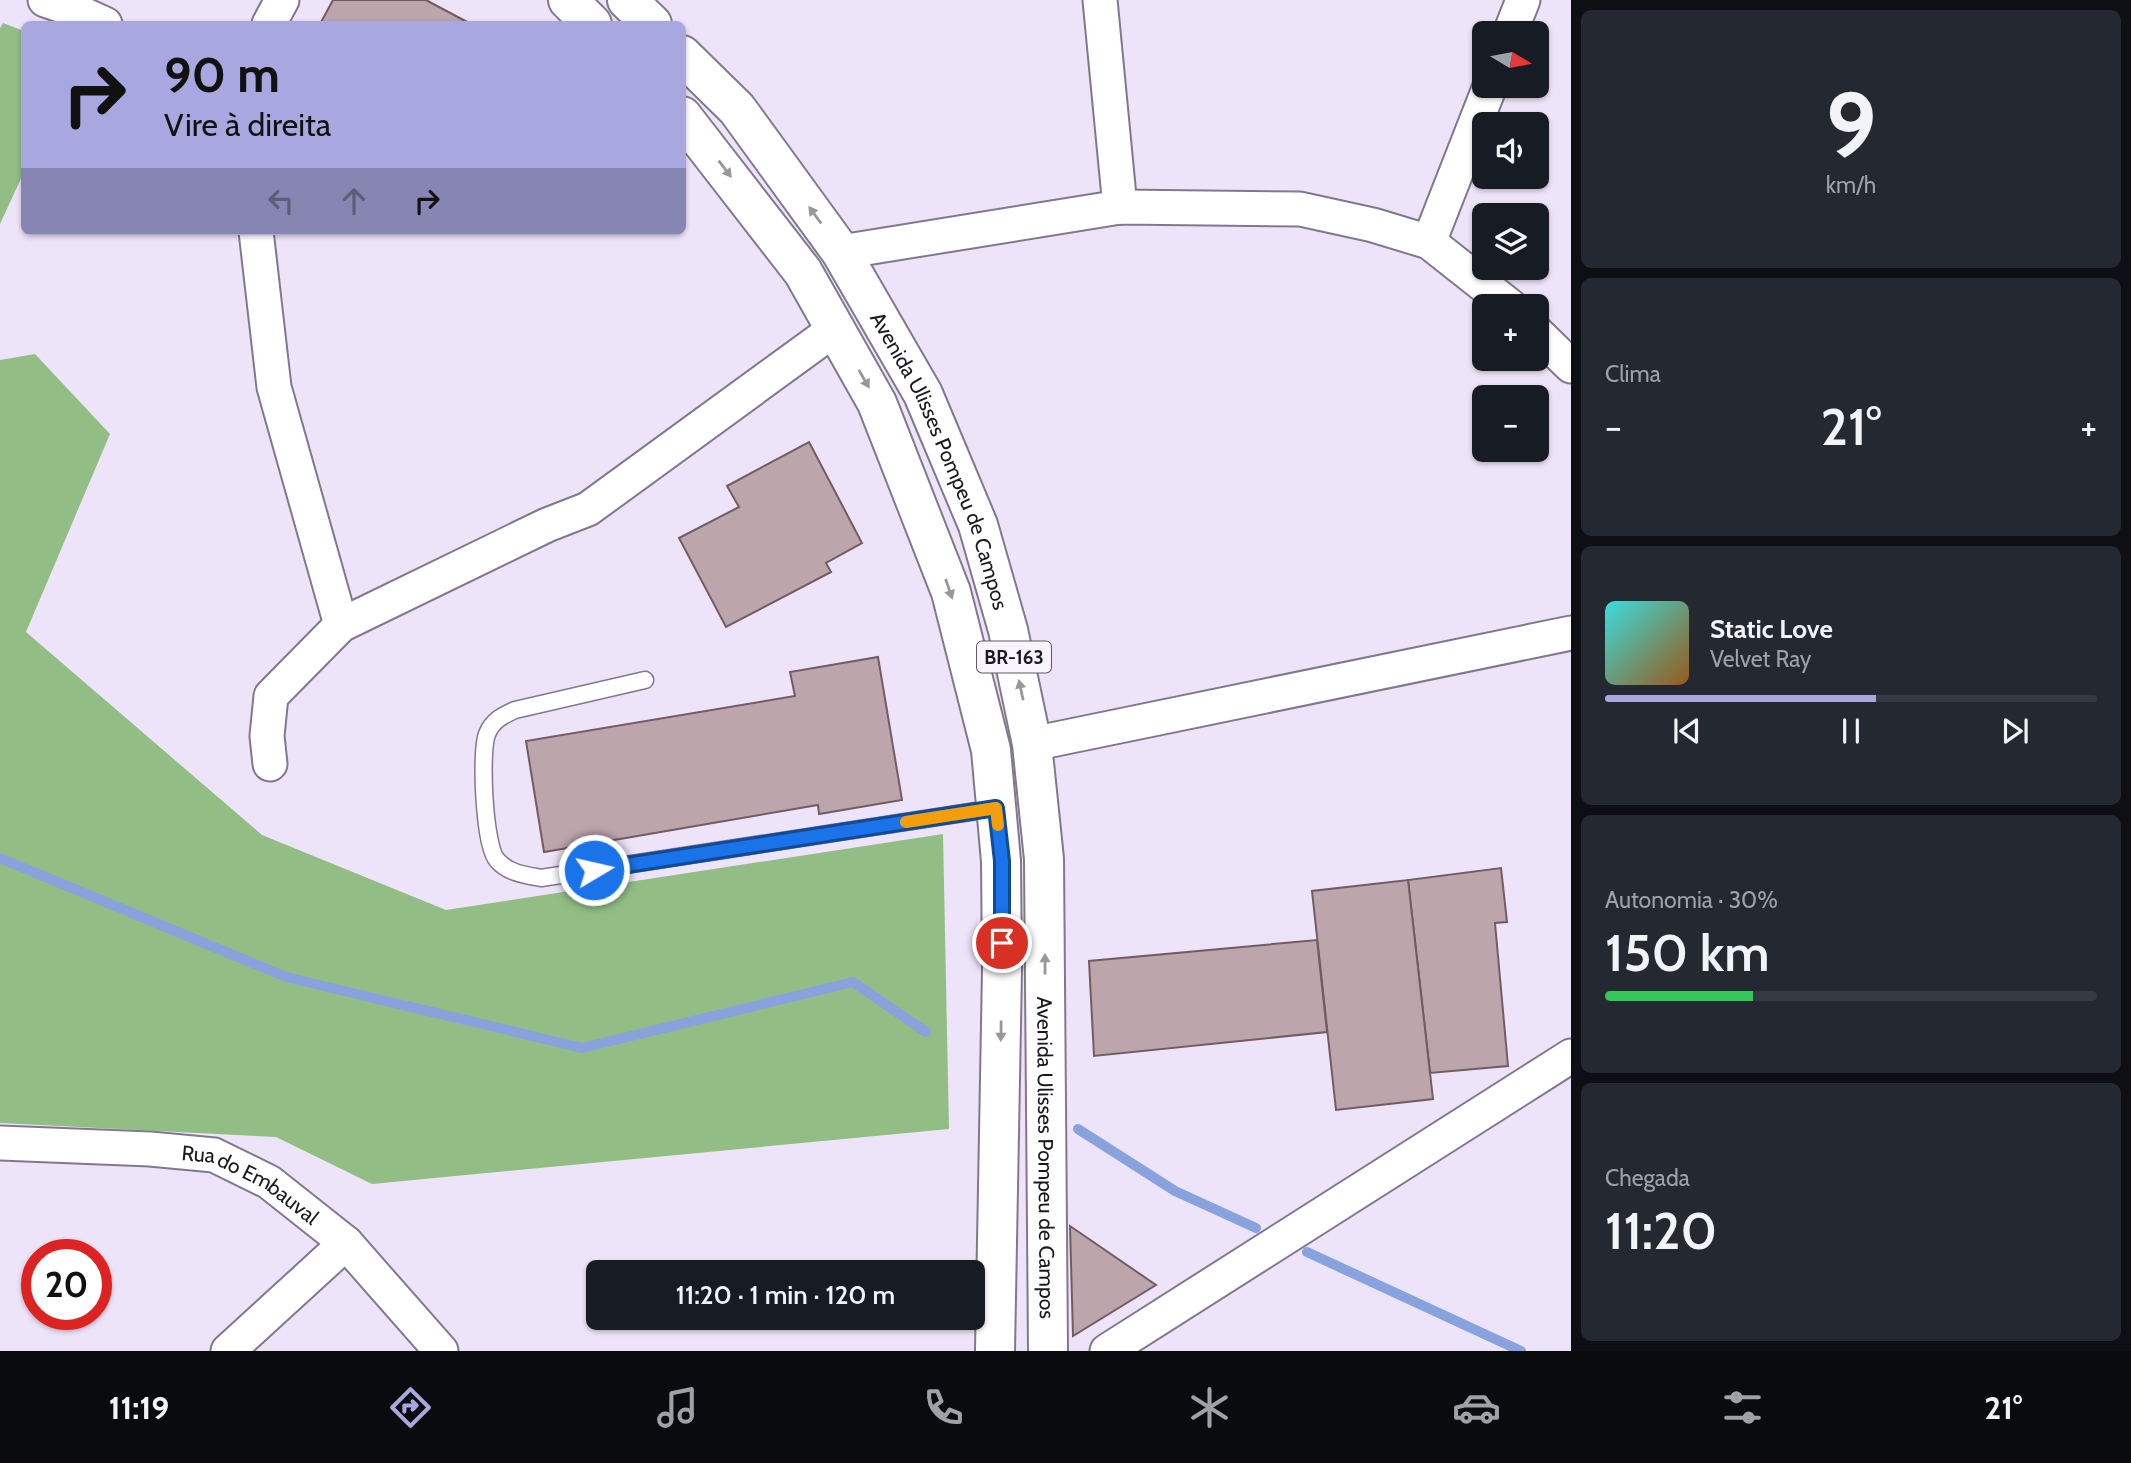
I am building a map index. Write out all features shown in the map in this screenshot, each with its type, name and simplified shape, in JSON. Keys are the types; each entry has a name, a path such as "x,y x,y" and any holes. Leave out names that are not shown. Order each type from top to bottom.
{"main road":[{"path":"568,0 589,21"},
{"path":"627,0 649,21"},
{"name":"Avenida Ulisses Pompeu de Campos","path":"686,59 737,109 841,252 923,394 978,525 1008,630 1032,744 1044,859 1048,1351"},
{"name":"Avenida Ulisses Pompeu de Campos","path":"686,121 803,272 877,403 951,592 991,750 1002,861 995,1351"}],"street":[{"path":"46,0 98,21"},
{"path":"271,21 282,0"},
{"path":"1100,0 1120,207"},
{"path":"1515,21 1523,0"},
{"path":"1429,242 1485,98"},
{"path":"841,252 1120,207 1300,209 1429,242 1495,294"},
{"path":"256,235 274,387 341,625"},
{"path":"270,764 267,736 271,696 341,625 547,525 588,509 835,329"},
{"path":"1549,345 1571,366"},
{"path":"1032,744 1571,633"},
{"path":"1107,1351 1571,1056"},
{"name":"Rua do Embauval","path":"0,1143 150,1149 214,1155 269,1182 346,1243 441,1351"},
{"path":"228,1351 346,1243"}],"lane":[{"path":"645,680 515,710 497,718 487,734 482,760 488,841 496,860 514,872 541,878 996,808"}],"green space":[{"path":"3,23 21,30 21,178 0,224 0,28"},
{"path":"35,354 110,434 26,632 262,835 446,910 943,834 949,1129 372,1184 276,1137 0,1123 0,360"}],"building":[{"path":"333,0 426,0 465,21 322,21"},
{"path":"809,442 862,543 826,563 831,572 726,627 679,538 739,507 727,486"},
{"path":"878,657 902,800 819,814 818,805 544,852 526,741 795,696 790,672"},
{"path":"1501,868 1507,922 1495,923 1508,1066 1430,1073 1408,880"},
{"path":"1408,880 1433,1099 1336,1110 1312,891"},
{"path":"1317,940 1327,1032 1094,1056 1089,961"},
{"path":"1070,1226 1156,1285 1073,1336"}],"waterway":[{"path":"0,858 286,977 582,1048 853,982 926,1032"},
{"path":"1078,1129 1175,1191 1256,1228"},
{"path":"1307,1252 1521,1351"}],"slow traffic":[{"path":"906,822 996,808 998,825"}],"route":[{"path":"594,870 996,808 1002,861 1002,943"}]}
